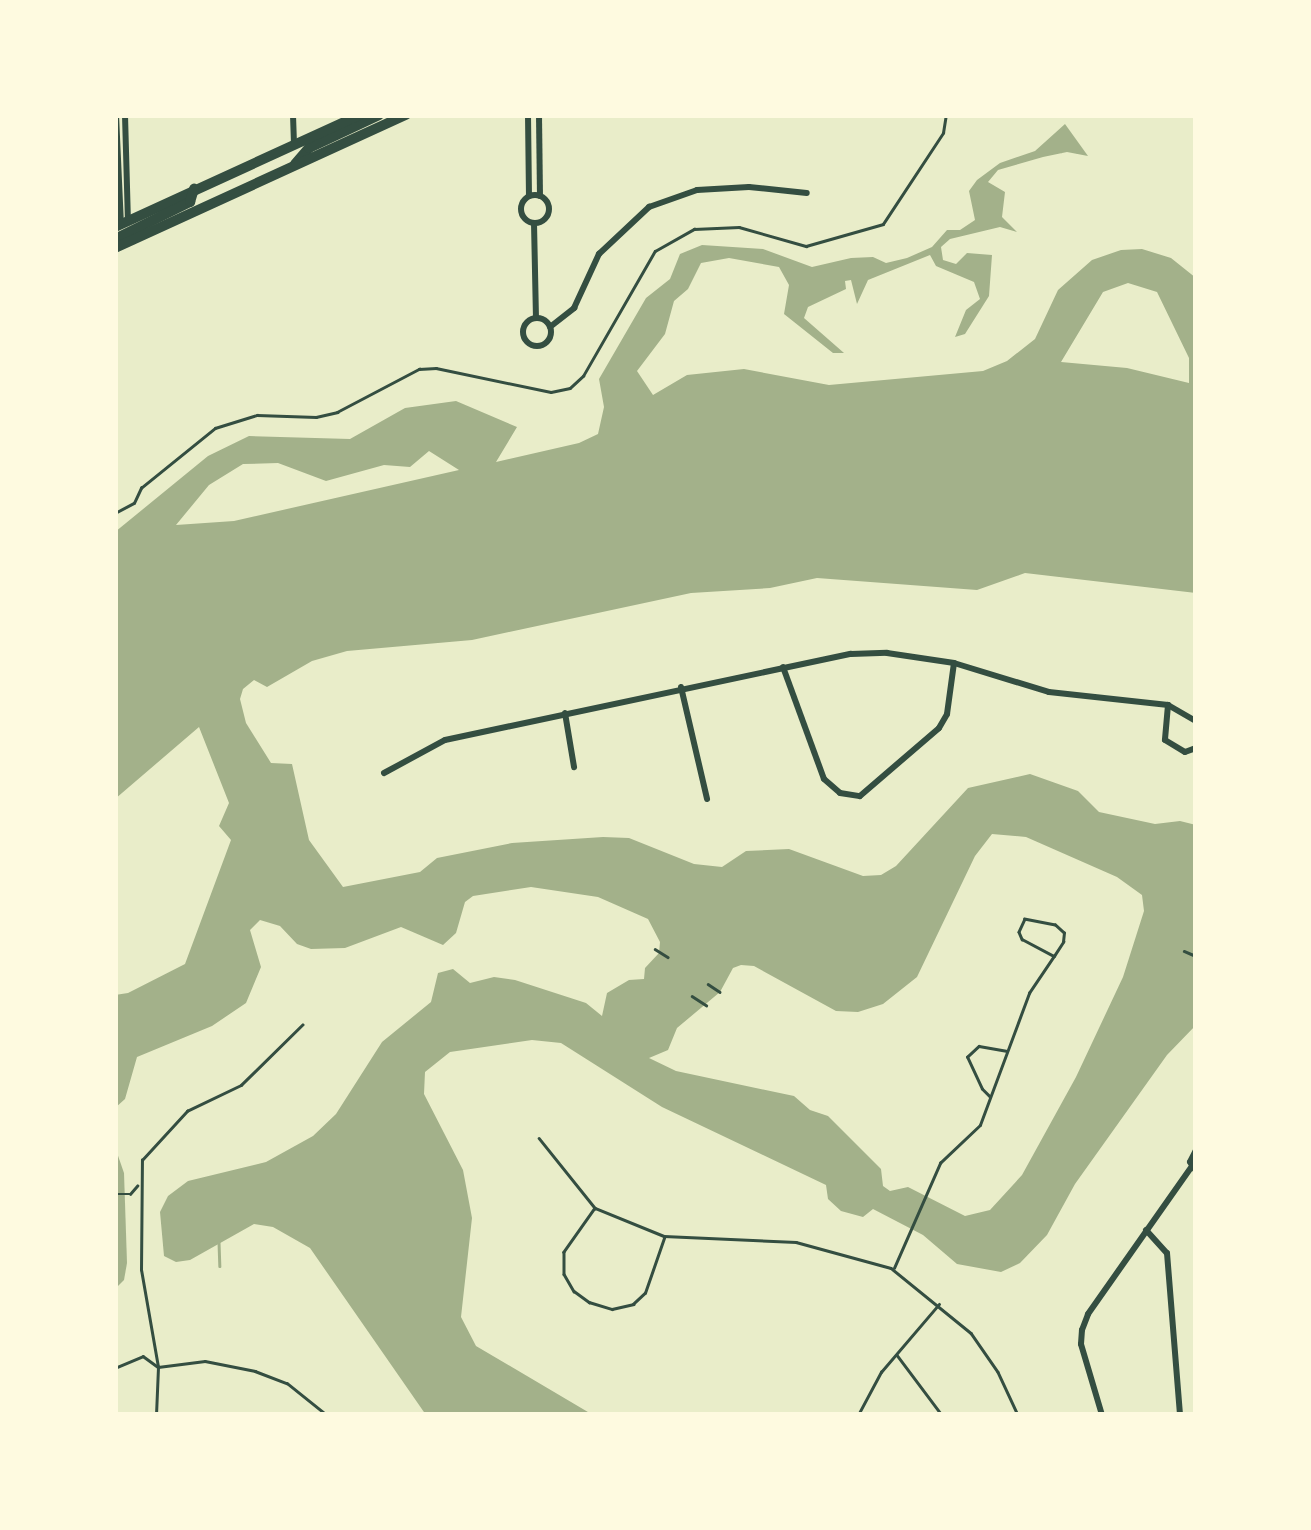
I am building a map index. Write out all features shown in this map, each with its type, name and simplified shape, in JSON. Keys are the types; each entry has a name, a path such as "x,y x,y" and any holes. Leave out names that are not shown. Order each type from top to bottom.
{"main road":[{"path":"121,224 360,115"},
{"path":"294,165 309,148 379,115"},
{"path":"115,248 406,115"},
{"path":"115,240 190,202 194,189"}],"street":[{"path":"116,115 121,224"},
{"path":"121,224 125,115"},
{"path":"293,115 294,144"},
{"path":"528,115 530,196"},
{"path":"534,224 549,212 540,196 539,115"},
{"path":"536,318 524,326 528,343 544,344 550,328 574,308 599,254 649,206 697,190 749,187 807,193"},
{"path":"536,318 534,224 522,214 522,204 530,196 540,196"},
{"path":"536,318 550,328"},
{"path":"384,773 446,740 851,654 887,654 954,663 1049,692 1168,704 1196,721"},
{"path":"783,667 824,779 850,796 872,789 938,728 947,714 954,663"},
{"path":"682,687 707,799"},
{"path":"1168,704 1165,740 1185,752 1196,748"},
{"path":"565,713 574,767"},
{"path":"1102,1415 1082,1344 1082,1330 1088,1314 1146,1230 1194,1169 1196,1150"},
{"path":"1146,1230 1168,1254 1180,1415"}],"lane":[{"path":"894,1270 940,1163 980,1125 1028,993 1054,956 1064,933 1055,925 1025,919 1019,932 1022,939 1054,956"},
{"path":"156,1415 158,1367 141,1270 138,1185 142,1160 187,1110 241,1085 302,1025"},
{"path":"990,1097 967,1058 979,1046 1007,1051"},
{"path":"539,1138 595,1208 664,1236 796,1242 894,1270 972,1334 998,1372 1018,1415"},
{"path":"115,1194 130,1194 138,1185"},
{"path":"595,1208 564,1252 564,1274 574,1292 590,1302 612,1310 633,1304 646,1293 664,1236"},
{"path":"858,1415 896,1354 940,1304"},
{"path":"896,1354 942,1415"},
{"path":"115,1368 142,1356 158,1367 204,1362 256,1371 286,1382 327,1415"}],"path":[{"path":"655,949 668,958"},
{"path":"1184,951 1196,956"},
{"path":"708,984 720,992"},
{"path":"692,996 706,1005"}],"shaded area":[{"path":"1065,124 1088,156 1067,152 998,170 988,182 1005,192 1002,217 1017,232 1000,227 950,239 941,247 943,260 956,264 967,253 992,255 989,296 965,334 955,337 966,310 980,299 974,282 936,266 930,255 868,280 857,304 851,280 845,281 846,289 808,307 804,318 844,353 833,353 784,314 789,285 779,267 729,258 701,263 688,289 674,301 665,334 637,371 653,395 687,375 744,369 829,385 983,371 1007,361 1035,339 1058,290 1092,260 1121,250 1142,249 1171,258 1196,278 1196,593 1025,573 977,590 817,578 770,588 691,593 472,640 347,651 312,661 267,687 254,680 243,689 240,699 246,723 271,763 292,764 309,840 343,887 420,872 437,858 512,843 603,837 629,838 694,864 722,867 746,851 789,849 863,876 881,875 896,866 968,788 1030,774 1078,791 1099,812 1155,824 1180,821 1196,825 1196,1025 1167,1055 1075,1184 1047,1235 1020,1263 1001,1272 957,1264 923,1235 873,1209 863,1217 841,1211 828,1199 826,1185 662,1107 561,1043 532,1040 450,1052 425,1072 424,1094 463,1170 472,1218 461,1317 476,1346 593,1415 426,1415 310,1248 273,1227 254,1224 190,1260 176,1262 164,1256 160,1212 168,1196 188,1181 266,1162 313,1136 336,1114 382,1042 431,1002 438,973 453,969 470,983 494,977 515,980 586,1003 602,1016 607,993 629,980 644,979 645,968 659,953 660,942 648,919 598,897 531,887 473,896 465,902 456,933 443,945 401,927 345,948 311,949 297,944 280,926 260,920 250,930 261,967 246,1003 212,1026 137,1057 125,1099 115,1108 115,995 128,993 185,964 231,840 219,826 229,803 199,727 115,799 115,532 208,456 249,436 350,439 405,408 456,401 517,427 496,462 579,443 598,434 604,407 599,379 646,298 670,279 680,254 702,245 763,249 812,267 851,258 873,257 886,263 907,258 932,247 947,230 960,230 975,220 969,191 977,180 1000,163 1035,151","holes":["1128,283 1157,292 1189,358 1189,383 1127,368 1061,362 1103,292","429,451 459,470 234,521 176,525 209,485 243,464 278,463 326,481 384,465 410,467","992,834 1026,837 1117,877 1142,895 1144,911 1123,977 1076,1077 1022,1175 990,1210 965,1216 908,1187 890,1191 883,1186 881,1169 828,1116 810,1110 794,1096 676,1071 649,1058 668,1050 677,1028 720,992 733,968 741,965 754,966 836,1011 858,1012 883,1004 917,977 975,856"]},
{"path":"115,1147 124,1173 127,1263 124,1280 115,1289"}],"waterway":[{"path":"219,1242 220,1266"}]}
